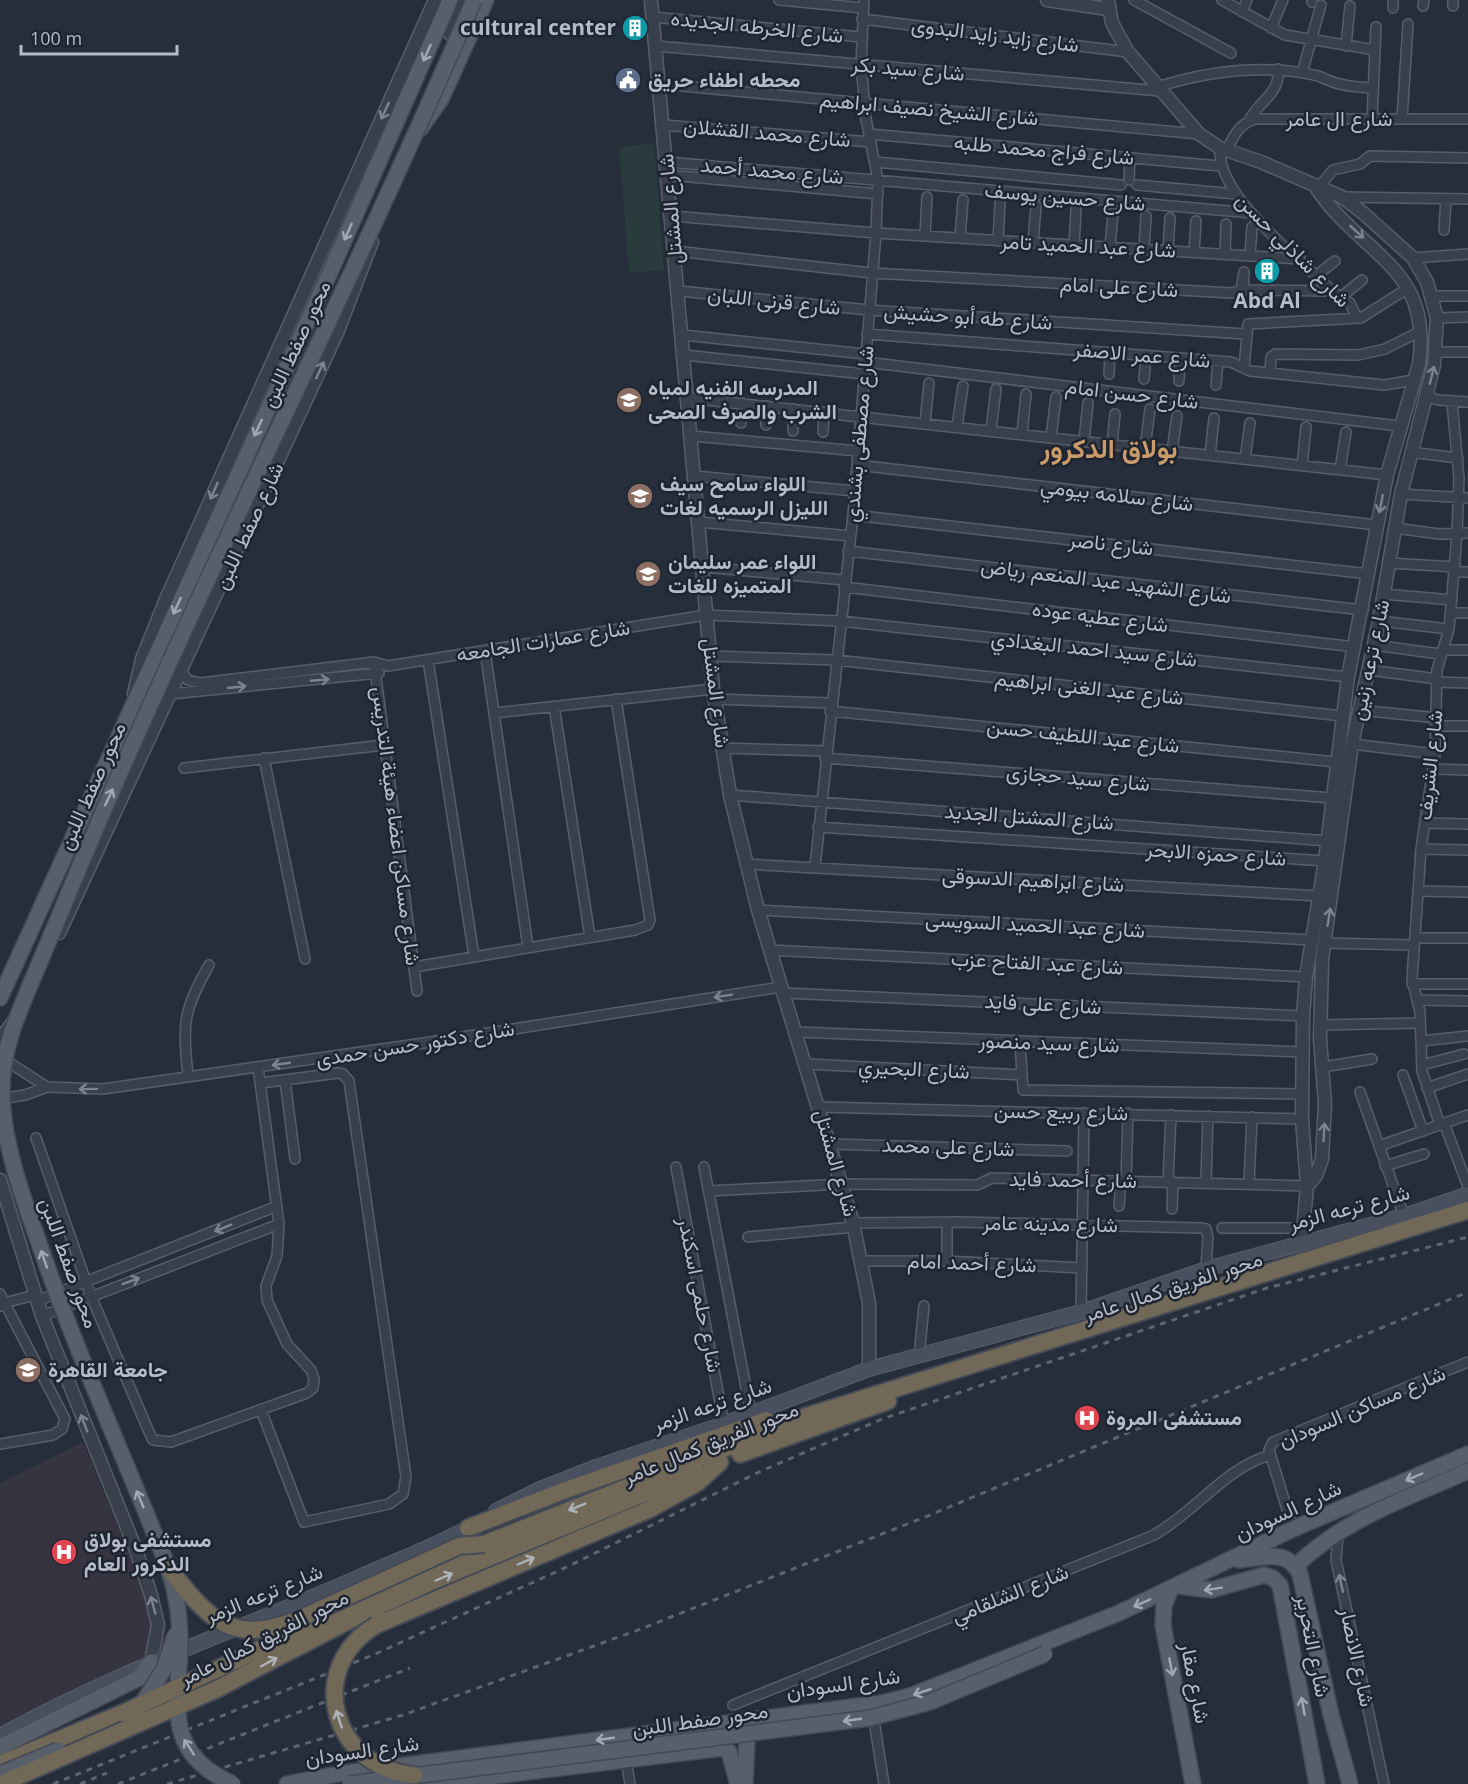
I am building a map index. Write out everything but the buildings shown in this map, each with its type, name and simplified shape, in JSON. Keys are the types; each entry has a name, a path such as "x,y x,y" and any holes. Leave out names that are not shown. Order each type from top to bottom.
{"highway":[{"name":"محور الفريق كمال عامر","path":"0,1764 123,1713 484,1544 804,1417 1468,1210"},
{"name":"محور الفريق كمال عامر","path":"1,1784 217,1689 358,1616 433,1581 720,1462 919,1391 1230,1292 1468,1221"},
{"path":"468,1528 563,1491 824,1401 858,1399"},
{"path":"422,1780 371,1762 354,1746 342,1727 336,1706 335,1685 339,1664 349,1646 376,1625 663,1503 697,1483 720,1462"},
{"path":"168,1567 190,1594 214,1617 235,1629 256,1632 278,1628 459,1546 484,1544"}],"main road":[{"name":"محور صفط اللبن","path":"0,998 450,0"},
{"name":"محور صفط اللبن","path":"233,1784 215,1775 197,1759 178,1727 178,1616 168,1567 66,1324 24,1201 8,1142 2,1098 3,1067 12,1026 104,808 418,131 474,0"},
{"path":"418,131 441,99 486,0"},
{"name":"شارع ترعه الزمر","path":"0,1736 38,1714 151,1662 308,1599 468,1528 540,1489 724,1424 869,1369 1081,1312 1302,1236 1404,1216 1468,1194"},
{"name":"شارع السودان","path":"287,1784 338,1774 752,1718 882,1703 910,1696 1105,1619 1175,1588 1293,1529 1468,1454"},
{"name":"شارع السودان","path":"1296,1566 1339,1531 1468,1471"},
{"name":"شارع التحرير","path":"1232,1560 1274,1556 1282,1557 1296,1566 1302,1582 1331,1715 1350,1784"},
{"name":"شارع التحرير","path":"1232,1560 1244,1570 1258,1576 1273,1578 1282,1590 1317,1784"},
{"path":"1175,1588 1211,1590 1258,1576"},
{"name":"شارع مقار","path":"1175,1588 1164,1606 1163,1625 1193,1784"},
{"name":"محور صفط اللبن","path":"0,1774 102,1732 134,1713 146,1700 164,1669 172,1648 178,1616"},
{"name":"محور صفط اللبن","path":"350,1784 422,1780 897,1713 941,1698 1087,1637 1105,1619"},
{"path":"0,1747 128,1684 144,1674 151,1662"},
{"path":"1312,1751 1317,1733 1331,1715"},
{"path":"745,1784 747,1740 752,1718"},
{"path":"720,1723 723,1748 729,1752 738,1784"},
{"name":"شارع السودان","path":"422,1780 723,1748"}],"street":[{"path":"132,705 142,659 237,437 435,0"},
{"name":"شارع صفط اللبن","path":"0,1040 28,1000 337,333 368,256 408,137 465,0"},
{"name":"شارع المشتل","path":"651,0 692,436 703,567 703,616 722,748 746,864 769,950 807,1064 854,1225 870,1303 869,1369"},
{"path":"779,0 863,4"},
{"path":"1047,0 1108,4"},
{"path":"1134,0 1230,53"},
{"path":"1222,0 1285,35 1375,50"},
{"path":"1242,12 1247,0"},
{"path":"1271,28 1283,0"},
{"path":"1302,73 1311,40 1315,2"},
{"name":"شارع مصطفى بشندي","path":"815,867 855,491 876,233 878,180 864,104 861,65 863,4"},
{"name":"شارع ترعه زنين","path":"1108,4 1112,23 1128,52 1199,134 1223,150 1275,167 1317,189 1342,197 1401,244 1413,258 1433,296 1437,318 1436,352 1401,494 1379,621 1359,710 1318,942 1306,977 1303,1016 1302,1119 1303,1159 1307,1185 1302,1236"},
{"path":"1346,46 1350,6"},
{"name":"شارع الخرطه الجديده","path":"653,17 861,38"},
{"name":"شارع زايد زايد البدوى","path":"862,19 1128,52"},
{"path":"1402,119 1408,24"},
{"path":"1372,119 1376,27"},
{"name":"شارع سيد بكر","path":"656,46 1159,89 1218,73 1278,69 1317,75 1341,85 1373,88"},
{"path":"1223,150 1237,130 1249,121 1260,103 1278,84 1278,69"},
{"name":"شارع الشيخ نصيف ابراهيم","path":"660,84 1199,134"},
{"name":"شارع ال عامر","path":"1249,121 1468,119"},
{"name":"شارع محمد القشلان","path":"664,125 870,138"},
{"name":"شارع فراج محمد طلبه","path":"870,138 1220,166"},
{"name":"شارع شاذلي حسن","path":"1223,150 1220,166 1236,194 1252,213 1332,291 1350,303 1357,318"},
{"path":"1317,189 1333,170 1360,164 1370,156 1468,158"},
{"path":"1129,183 1130,158"},
{"name":"شارع محمد أحمد","path":"667,162 878,180"},
{"path":"876,162 1236,194"},
{"path":"668,175 878,194"},
{"name":"شارع حسين يوسف","path":"878,180 1252,213"},
{"name":"شارع ترعه زنين","path":"1307,1185 1316,1176 1322,1159 1325,1104 1318,942 1321,896 1342,716 1387,475 1420,356 1421,331 1416,304 1394,267 1336,213 1317,189"},
{"path":"925,236 927,197"},
{"path":"1342,197 1468,199"},
{"path":"1444,230 1446,199"},
{"path":"960,238 963,200"},
{"path":"998,241 1000,203"},
{"path":"1033,243 1036,206"},
{"path":"1074,245 1076,210"},
{"path":"1110,247 1113,213"},
{"name":"شارع عبد الحميد تامر","path":"672,216 876,233 1299,259"},
{"path":"1144,249 1146,216"},
{"path":"1168,251 1170,218"},
{"path":"1194,252 1196,220"},
{"path":"1225,254 1226,224"},
{"path":"1252,227 1244,272 1244,290 1332,291"},
{"path":"675,251 872,273"},
{"path":"1413,258 1468,254"},
{"path":"1317,275 1335,261"},
{"name":"شارع على امام","path":"872,273 1232,293 1241,291 1244,272"},
{"path":"1341,297 1362,280"},
{"path":"1244,368 1249,323 1357,318 1368,314 1408,288"},
{"name":"شارع قرنى اللبان","path":"679,291 869,310"},
{"path":"1433,296 1468,296"},
{"name":"شارع طه أبو حشيش","path":"869,310 1246,334"},
{"path":"1437,318 1468,317"},
{"path":"1270,373 1271,357 1275,354 1358,355 1385,349 1421,331"},
{"name":"شارع عمر الاصفر","path":"867,334 1231,362 1244,368 1270,373 1387,385 1414,380"},
{"name":"شارع حسن امام","path":"682,335 1400,426"},
{"path":"1436,352 1468,352"},
{"path":"1108,374 1110,353"},
{"path":"684,355 864,374"},
{"path":"1144,379 1146,356"},
{"path":"1179,381 1180,358"},
{"path":"1216,385 1218,361"},
{"path":"925,423 930,383"},
{"path":"957,426 963,386"},
{"path":"991,430 996,389"},
{"path":"1022,434 1026,394"},
{"path":"1426,396 1452,402 1468,402"},
{"path":"1051,437 1056,397"},
{"path":"688,398 860,415 1387,475"},
{"name":"شارع الشريف","path":"1452,402 1463,498 1457,534 1449,629 1441,652 1437,680 1434,769 1421,849 1412,984 1417,1000 1422,1065 1427,1088 1468,1187"},
{"path":"741,423 742,403"},
{"path":"1084,441 1088,403"},
{"path":"766,425 768,406"},
{"path":"793,431 794,409"},
{"path":"1145,448 1150,409"},
{"path":"823,432 824,412"},
{"path":"1112,444 1115,414"},
{"path":"1172,451 1177,416"},
{"path":"1210,455 1214,418"},
{"path":"1245,459 1250,423"},
{"path":"1302,466 1306,427"},
{"path":"1340,470 1346,432"},
{"path":"692,436 858,452"},
{"path":"1410,452 1458,458"},
{"name":"شارع سلامه بيومي","path":"857,465 1377,525"},
{"path":"695,476 855,491"},
{"path":"1401,494 1463,498"},
{"name":"شارع ناصر","path":"852,515 1369,574"},
{"path":"699,522 850,536"},
{"path":"1395,528 1468,533"},
{"name":"شارع الشهيد عبد المنعم رياض","path":"848,551 1363,610"},
{"path":"1390,563 1468,572"},
{"name":"شارع عطيه عوده","path":"703,567 1355,647"},
{"path":"1384,594 1452,600"},
{"path":"1451,613 1468,613"},
{"name":"شارع عمارات الجامعه","path":"181,671 188,680 200,683 374,662 388,666 703,616 840,621"},
{"name":"شارع سيد احمد البغدادي","path":"840,621 1348,677"},
{"path":"1379,621 1449,629"},
{"path":"1374,645 1441,652 1468,650"},
{"path":"485,651 528,947"},
{"name":"شارع عبد الغنى ابراهيم","path":"710,656 836,660 1342,716"},
{"path":"428,660 474,956"},
{"name":"شارع مساكن اعضاء هيئة التدريس","path":"374,662 417,991"},
{"name":"شارع عمارات الجامعه","path":"376,675 388,666"},
{"path":"1369,670 1468,683"},
{"path":"170,694 376,675"},
{"name":"شارع عبد اللطيف حسن","path":"494,713 616,699 714,694 1336,762"},
{"path":"414,967 643,928 650,920 616,699"},
{"path":"554,706 590,937"},
{"path":"1359,710 1468,726"},
{"path":"1353,744 1435,754"},
{"path":"184,768 384,745"},
{"name":"شارع سيد حجازى","path":"722,748 1332,798"},
{"path":"264,758 305,959"},
{"path":"1434,769 1468,770"},
{"name":"شارع المشتل الجديد","path":"730,795 1328,841"},
{"path":"1425,823 1468,824"},
{"name":"شارع حمزه الابحر","path":"818,827 1326,861"},
{"path":"1421,849 1468,850"},
{"name":"شارع ابراهيم الدسوقى","path":"746,864 1321,896"},
{"path":"1418,891 1468,892"},
{"name":"شارع عبد الحميد السويسى","path":"758,910 1318,942 1415,942 1468,938"},
{"name":"شارع عبد الفتاح عزب","path":"769,950 1306,977"},
{"path":"188,1077 184,1034 186,1016 191,998 209,965"},
{"path":"1412,984 1468,984"},
{"name":"شارع على فايد","path":"782,990 1303,1016"},
{"name":"شارع دكتور حسن حمدى","path":"0,1099 25,1095 47,1087 103,1089 782,990"},
{"path":"1417,1000 1468,1001"},
{"path":"1320,1025 1420,1023"},
{"name":"شارع سيد منصور","path":"796,1032 1302,1052"},
{"path":"1420,1041 1468,1036"},
{"path":"1020,1042 1021,1088 1024,1091 1303,1094"},
{"path":"1422,1065 1464,1054"},
{"path":"0,1057 47,1087"},
{"path":"1323,1067 1372,1059"},
{"name":"شارع البحيري","path":"807,1064 1020,1075"},
{"path":"36,1138 91,1296 153,1440 171,1442 307,1393 313,1388 314,1379 311,1370 287,1344 267,1300 266,1286 277,1256 279,1224 258,1067"},
{"path":"261,1083 338,1073 343,1074 349,1081 406,1477 403,1494 389,1504 304,1522 261,1410"},
{"path":"1427,1088 1468,1074"},
{"path":"1403,1075 1423,1131"},
{"path":"285,1080 295,1159"},
{"path":"1360,1092 1404,1216"},
{"name":"شارع ربيع حسن","path":"819,1107 1302,1119"},
{"path":"1081,1312 1084,1113"},
{"path":"1119,1206 1128,1113"},
{"path":"1171,1115 1172,1209"},
{"path":"1206,1182 1208,1116"},
{"path":"1249,1183 1252,1117"},
{"path":"1378,1146 1442,1124 1467,1119"},
{"name":"شارع على محمد","path":"830,1144 1067,1151"},
{"path":"1386,1166 1424,1154"},
{"name":"شارع حلمى اسكندر","path":"676,1167 724,1424"},
{"path":"704,1167 751,1414"},
{"name":"شارع أحمد فايد","path":"709,1191 842,1184 977,1185 992,1178 1307,1185"},
{"path":"0,1180 42,1316 136,1550 151,1595 158,1625 151,1662"},
{"path":"0,1444 53,1435 62,1429 65,1419 1,1301 36,1298 86,1282 277,1206"},
{"path":"947,1222 947,1261"},
{"name":"شارع مدينه عامر","path":"748,1237 854,1225 947,1222 1206,1229 1208,1237 1206,1269"},
{"path":"42,1316 279,1224"},
{"path":"1222,1228 1302,1236"},
{"name":"شارع أحمد امام","path":"862,1261 947,1261 1082,1268"},
{"path":"919,1357 924,1306"},
{"name":"شارع مساكن السودان","path":"1293,1529 1270,1455 1270,1446 1273,1442 1468,1362"},
{"name":"شارع الشلقامي","path":"733,1706 1154,1535 1180,1519 1247,1464 1270,1455"},
{"name":"شارع الانصار","path":"1339,1531 1335,1546 1336,1560 1384,1784"},
{"path":"874,1727 884,1784"},
{"path":"626,1760 630,1784"}],"shaded area":[{"path":"654,143 664,270 629,273 619,147"},
{"name":"مستشفى بولاق الدكرور العام","path":"83,1442 166,1644 159,1653 0,1728 0,1483"}],"railway":[{"path":"53,1784 373,1655 571,1565 759,1472 882,1419 1267,1288 1468,1237"},
{"path":"167,1784 403,1715 638,1630 925,1517 1468,1292"},
{"path":"118,1784 410,1668"},
{"path":"80,1784 107,1773"}],"place":[{"name":"cultural center","path":"635,28"},
{"name":"محطه اطفاء حريق","path":"628,80"},
{"name":"Abd Al","path":"1267,271"},
{"name":"المدرسه الفنيه لمياه الشرب والصرف الصحى","path":"629,400"},
{"name":"اللواء سامح سيف الليزل الرسميه لغات","path":"640,496"},
{"name":"اللواء عمر سليمان المتميزه للغات","path":"648,574"},
{"name":"جامعة القاهرة","path":"28,1370"},
{"name":"مستشفى المروة","path":"1087,1418"},
{"name":"مستشفى بولاق الدكرور العام","path":"64,1552"}],"district":[{"name":"بولاق الدكرور","path":"1109,449"}]}
